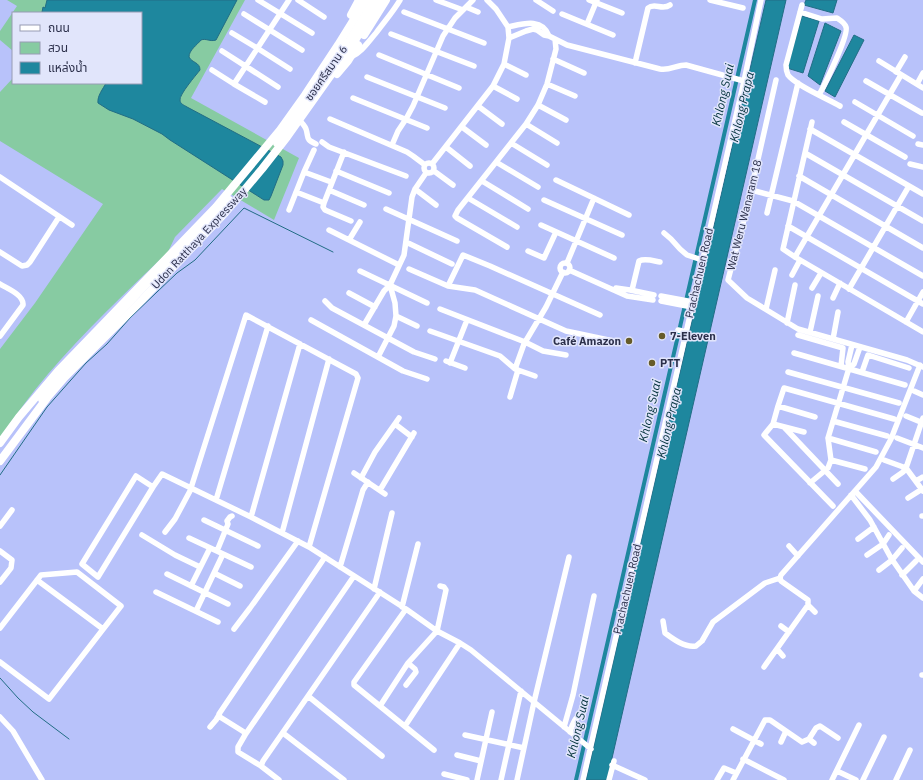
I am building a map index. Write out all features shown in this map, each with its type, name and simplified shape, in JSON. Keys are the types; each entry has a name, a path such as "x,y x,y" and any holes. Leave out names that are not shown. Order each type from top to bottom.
{"highway":[{"path":"339,49 350,16 359,0"},
{"name":"Udon Ratthaya Expressway","path":"0,443 19,417 58,372 216,207 280,130 339,49 366,0"},
{"name":"Udon Ratthaya Expressway","path":"0,461 47,398 65,377 142,300 225,213 287,137 353,44 379,0"},
{"path":"287,137 303,119 348,61 386,0"}],"street":[{"path":"258,0 312,33"},
{"path":"234,84 289,0"},
{"path":"298,0 324,17"},
{"name":"ซอยศรีสมาน 6","path":"276,144 373,0"},
{"path":"339,49 347,57 351,57 360,52 400,0"},
{"path":"436,0 478,12"},
{"path":"392,145 398,131 411,112 440,41 455,18 473,0"},
{"path":"432,164 493,86 504,64 509,38 508,27 496,9 487,0"},
{"path":"536,0 553,11"},
{"path":"589,0 596,1 622,13"},
{"path":"710,0 743,8"},
{"name":"Prachachuen Road","path":"583,780 682,331 692,304 744,81 761,0"},
{"path":"587,24 596,1"},
{"path":"635,62 648,8 653,5 665,7 670,4"},
{"path":"802,5 786,65 786,71 788,75 798,83 840,106"},
{"path":"404,12 484,43"},
{"path":"800,12 822,19 837,18 847,28 840,50 819,95"},
{"path":"244,14 302,50"},
{"path":"562,14 613,35"},
{"path":"508,27 527,23 536,24 543,27 549,36"},
{"path":"509,38 533,29 567,45 664,70 686,65 744,81"},
{"path":"232,33 290,69"},
{"path":"391,34 474,66"},
{"path":"507,247 455,216 526,124 538,105 547,84 556,49 554,39"},
{"path":"556,49 567,45"},
{"path":"222,51 278,87"},
{"path":"379,55 460,88"},
{"path":"792,275 807,237 890,95 905,57"},
{"path":"553,59 584,73"},
{"path":"879,62 923,88"},
{"path":"504,64 526,75"},
{"path":"212,70 265,102"},
{"path":"917,84 923,73"},
{"path":"367,78 445,108"},
{"name":"Wat Weru Wanaram 18","path":"776,80 751,190 728,280 747,298 798,329 907,360 921,366"},
{"path":"866,81 922,114"},
{"path":"767,212 798,83"},
{"path":"547,84 575,96"},
{"path":"493,86 517,100"},
{"path":"353,98 427,128"},
{"path":"855,102 913,136"},
{"path":"538,105 566,120"},
{"path":"478,106 502,124"},
{"path":"296,115 305,128 310,140 406,176"},
{"path":"330,119 392,145 414,156 425,165"},
{"path":"812,122 783,248 821,273 923,332"},
{"path":"844,122 905,157"},
{"path":"526,124 557,143"},
{"path":"462,127 486,145"},
{"path":"810,129 923,194"},
{"path":"289,210 317,143"},
{"path":"511,143 547,165"},
{"path":"446,147 470,166"},
{"path":"344,152 323,207 324,210 352,222"},
{"path":"804,153 923,221"},
{"path":"496,162 538,187"},
{"path":"425,165 428,163 432,164"},
{"path":"432,164 435,167 434,172"},
{"path":"910,164 923,167"},
{"path":"364,325 384,291 390,285 404,255 412,197 415,189 426,172 424,169 425,165"},
{"path":"336,171 389,193"},
{"path":"304,172 332,182"},
{"path":"426,172 430,174 434,172 453,185"},
{"path":"799,176 923,248"},
{"path":"0,177 72,225"},
{"path":"556,180 629,215"},
{"path":"482,181 528,208"},
{"path":"849,289 909,186"},
{"path":"415,189 436,205"},
{"path":"329,190 364,205"},
{"path":"751,190 793,201 923,276"},
{"path":"296,192 324,203"},
{"path":"468,198 517,227"},
{"path":"570,270 567,263 594,198"},
{"path":"0,455 55,380 230,199"},
{"path":"544,200 622,236"},
{"path":"386,209 409,218 457,241"},
{"path":"0,252 22,266 26,265 30,262 59,217"},
{"path":"349,240 360,222"},
{"path":"541,225 614,258"},
{"path":"788,226 920,303"},
{"path":"329,230 399,265"},
{"path":"528,251 544,258 556,232"},
{"path":"664,233 687,255 702,260"},
{"path":"406,242 452,264"},
{"path":"448,286 463,255 600,315"},
{"path":"632,290 639,261 645,259 660,262"},
{"path":"564,272 560,267 562,264 567,263"},
{"path":"409,269 448,286 475,290 566,331 618,342"},
{"path":"510,397 525,342 564,272 570,270 627,296 654,297 632,290 612,288"},
{"path":"766,309 775,270"},
{"path":"360,272 427,303"},
{"path":"812,288 821,273"},
{"path":"833,298 840,283"},
{"path":"0,284 21,297 24,302 24,305 0,336"},
{"path":"378,357 394,326 396,316 395,303 390,285"},
{"path":"787,322 795,285"},
{"path":"906,322 920,303 923,292"},
{"path":"350,293 375,307"},
{"path":"810,332 818,296"},
{"path":"661,299 692,304"},
{"path":"325,301 332,308 414,352 435,359"},
{"path":"440,309 525,342 543,351 566,355"},
{"path":"833,339 838,312"},
{"path":"166,532 189,494 246,315 356,374 358,378 309,547"},
{"path":"396,316 416,326"},
{"path":"311,320 403,371 427,379"},
{"path":"465,368 448,362 467,320"},
{"path":"216,500 268,326"},
{"path":"430,331 500,356 517,369 535,376"},
{"path":"798,335 843,348 841,366"},
{"path":"251,517 300,344"},
{"path":"810,482 828,468 831,460 828,438 849,368 848,362 852,344"},
{"path":"849,368 854,364 860,347"},
{"path":"794,353 905,385"},
{"path":"862,372 868,355 909,368"},
{"path":"282,533 329,359"},
{"path":"663,621 665,632 671,637 687,646 696,646 702,641 713,622 765,583 780,578 876,467 891,439 921,366"},
{"path":"788,372 899,402"},
{"path":"833,506 764,434 773,424 784,388 894,420"},
{"path":"914,391 923,395"},
{"path":"778,406 815,417"},
{"path":"893,479 906,468 922,421 906,416"},
{"path":"361,478 375,452 399,418"},
{"path":"833,421 886,436"},
{"path":"380,490 413,435 395,424"},
{"path":"773,424 804,432"},
{"path":"784,427 838,484"},
{"path":"828,438 876,452"},
{"path":"897,438 923,448"},
{"path":"831,460 865,469"},
{"path":"884,460 906,468 922,490 908,498"},
{"path":"354,473 385,494"},
{"path":"153,487 136,476 82,564 98,577 162,474 236,509 309,547 380,592 437,631 472,650 579,740 591,747"},
{"path":"916,481 923,477"},
{"path":"340,567 363,490 368,482"},
{"path":"853,493 892,560 914,591 923,598"},
{"path":"853,493 923,562"},
{"path":"217,551 227,527 227,521 236,509"},
{"path":"0,526 12,510"},
{"path":"374,589 392,513"},
{"path":"204,520 227,527 258,546"},
{"path":"858,539 874,527"},
{"path":"142,535 175,555 200,567"},
{"path":"867,555 883,544 889,535"},
{"path":"190,538 251,568"},
{"path":"234,629 298,541"},
{"path":"418,544 404,608 354,682 354,685 434,750"},
{"path":"789,546 798,556"},
{"path":"191,586 210,548"},
{"path":"879,570 892,560 902,548"},
{"path":"0,551 12,560 11,568 0,582"},
{"path":"196,611 223,554"},
{"path":"517,780 569,557"},
{"path":"210,727 325,558"},
{"path":"902,575 916,561"},
{"path":"0,628 41,575 77,572 121,606 49,699 0,662"},
{"path":"214,573 240,586"},
{"path":"167,574 228,604"},
{"path":"279,780 261,766 238,752 238,747 354,576"},
{"path":"780,578 781,581 808,600 808,605 815,612"},
{"path":"914,591 923,579"},
{"path":"37,580 103,629"},
{"path":"380,706 408,663 437,631 446,590 444,587 440,586"},
{"path":"156,592 218,622"},
{"path":"261,766 380,592"},
{"path":"564,727 573,695 594,596"},
{"path":"764,667 777,649 784,629 808,605"},
{"path":"405,726 460,643"},
{"path":"777,649 783,656"},
{"path":"406,685 416,672 415,669 408,663"},
{"path":"501,780 521,691"},
{"path":"308,696 382,756"},
{"path":"477,780 492,712"},
{"path":"570,732 576,719 579,715 583,714"},
{"path":"219,715 244,732 245,735"},
{"path":"0,717 12,731 42,780"},
{"path":"733,780 765,720 770,720 802,742 811,741 816,728 820,726 838,738"},
{"path":"832,780 859,725"},
{"path":"733,729 761,744"},
{"path":"781,742 786,731"},
{"path":"283,732 344,780"},
{"path":"465,735 524,748"},
{"path":"863,780 884,737"},
{"path":"896,780 910,750"},
{"path":"457,756 481,761"},
{"path":"744,759 784,780"},
{"path":"609,780 613,763 645,780"},
{"path":"717,780 724,768 736,773"},
{"path":"837,771 856,780"},
{"path":"444,774 467,780"}],"green space":[{"path":"7,0 245,0 191,98 299,158 274,220 222,189 175,237 168,252 106,312 62,358 29,397 0,438 0,349 35,303 103,204 0,141 0,92 12,79 12,84 142,84 142,12 13,12 17,6"},
{"path":"12,13 12,50 0,40 0,31"}],"water":[{"path":"47,0 237,0 216,40 201,40 190,52 189,57 199,65 200,70 180,97 180,101 187,107 281,157 283,165 269,200 264,200 162,134 133,119 109,110 98,103 99,95 105,84 142,84 142,12 42,12 43,7 45,8"},
{"name":"Khlong Prapa","path":"766,0 786,0 607,780 586,780"},
{"path":"806,0 837,0 833,13 804,5"},
{"path":"802,16 819,21 803,73 787,68"},
{"path":"825,23 841,31 820,85 808,76"},
{"path":"854,35 864,40 835,97 825,91"}],"waterway":[{"name":"Khlong Suai","path":"576,780 755,0"},
{"path":"0,475 47,407 86,363 107,344 130,318 177,273 195,260 244,208 333,252"},
{"path":"0,678 33,712 69,739"}],"place":[{"name":"7-Eleven","path":"662,336"},
{"name":"Café Amazon","path":"629,341"},
{"name":"PTT","path":"652,363"}]}
